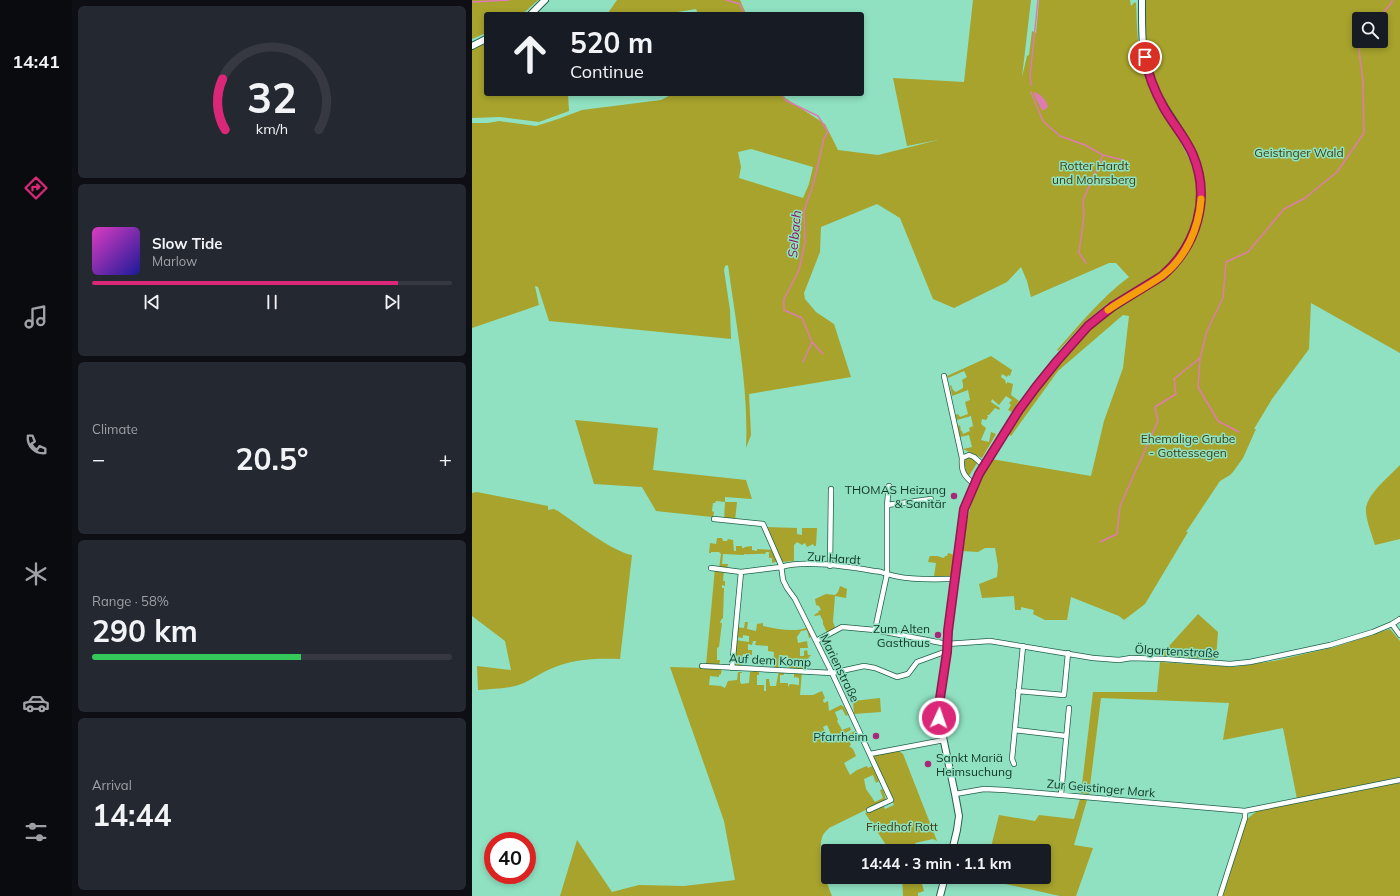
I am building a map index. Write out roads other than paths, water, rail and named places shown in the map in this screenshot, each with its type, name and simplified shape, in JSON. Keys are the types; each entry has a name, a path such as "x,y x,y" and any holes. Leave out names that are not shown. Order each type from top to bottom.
{"street":[{"path":"532,12 545,0"},
{"path":"954,844 958,830 959,816 956,794 939,718 939,705 947,652 964,509 974,484 984,466 1019,410 1057,361 1088,326 1113,306 1162,276 1184,252 1192,237 1197,222 1201,199 1201,186 1198,172 1192,154 1157,94 1147,67 1142,33 1142,0"},
{"path":"472,46 484,40"},
{"path":"944,376 962,458 963,471 966,478 974,484"},
{"path":"962,458 969,455 974,457 984,466"},
{"path":"875,630 887,574 887,504 889,486"},
{"path":"830,566 831,489"},
{"path":"887,504 931,499"},
{"name":"Marienstraße","path":"714,519 763,524 781,567 787,588 795,599 832,673 891,800 869,810"},
{"name":"Zur Hardt","path":"711,568 741,572 787,565 830,566 881,572 909,578 956,579"},
{"path":"732,668 741,572"},
{"name":"Ölgartenstraße","path":"816,641 842,627 875,630 947,644 990,642 1093,658 1119,660 1131,658 1164,659 1230,664 1250,662 1330,645 1373,632 1400,619"},
{"path":"1392,624 1400,635"},
{"path":"1014,764 1012,758 1022,646"},
{"name":"Auf dem Komp","path":"702,666 832,673 864,666 876,668 897,676 908,674 917,662 947,652"},
{"path":"1018,691 1064,695 1068,654"},
{"path":"1061,794 1069,708"},
{"path":"1015,730 1066,736"},
{"path":"870,754 944,740"},
{"name":"Zur Geistinger Mark","path":"956,794 984,789 1061,794 1245,811 1400,780"},
{"path":"1220,896 1245,818 1245,811"},
{"path":"940,896 943,884"}],"waterway":[{"path":"472,2 509,0"},
{"name":"Selbach","path":"726,0 740,4 743,12"},
{"path":"1031,85 1030,76 1038,0"},
{"path":"1384,12 1392,0"},
{"path":"1239,432 1218,421 1198,387 1200,358 1207,331 1223,298 1226,262 1248,252 1284,209 1305,198 1337,172 1364,133 1363,83 1359,48"},
{"path":"1031,92 1043,121 1060,136 1085,145 1103,155 1123,160"},
{"name":"Selbach","path":"783,96 785,100 818,116 828,132 824,138 814,182 804,211 805,242 799,270 784,299 784,310 802,318 812,342 803,362"},
{"path":"1086,263 1079,253 1084,215 1083,200 1103,155"},
{"path":"812,342 823,354"},
{"path":"1100,542 1117,534 1120,506 1158,421 1155,407 1176,394 1174,379 1200,358"}],"place":[{"name":"THOMAS Heizung & Sanitär","path":"954,496"},
{"name":"Zum Alten Gasthaus","path":"938,635"},
{"name":"Pfarrheim","path":"876,736"},
{"name":"Sankt Mariä Heimsuchung","path":"928,764"}],"park label":[{"name":"Geistinger Wald","path":"1299,152"},
{"name":"Rotter Hardt und Mohrsberg","path":"1094,172"},
{"name":"Ehemalige Grube - Gottessegen","path":"1188,445"},
{"name":"Friedhof Rott","path":"902,826"}]}
